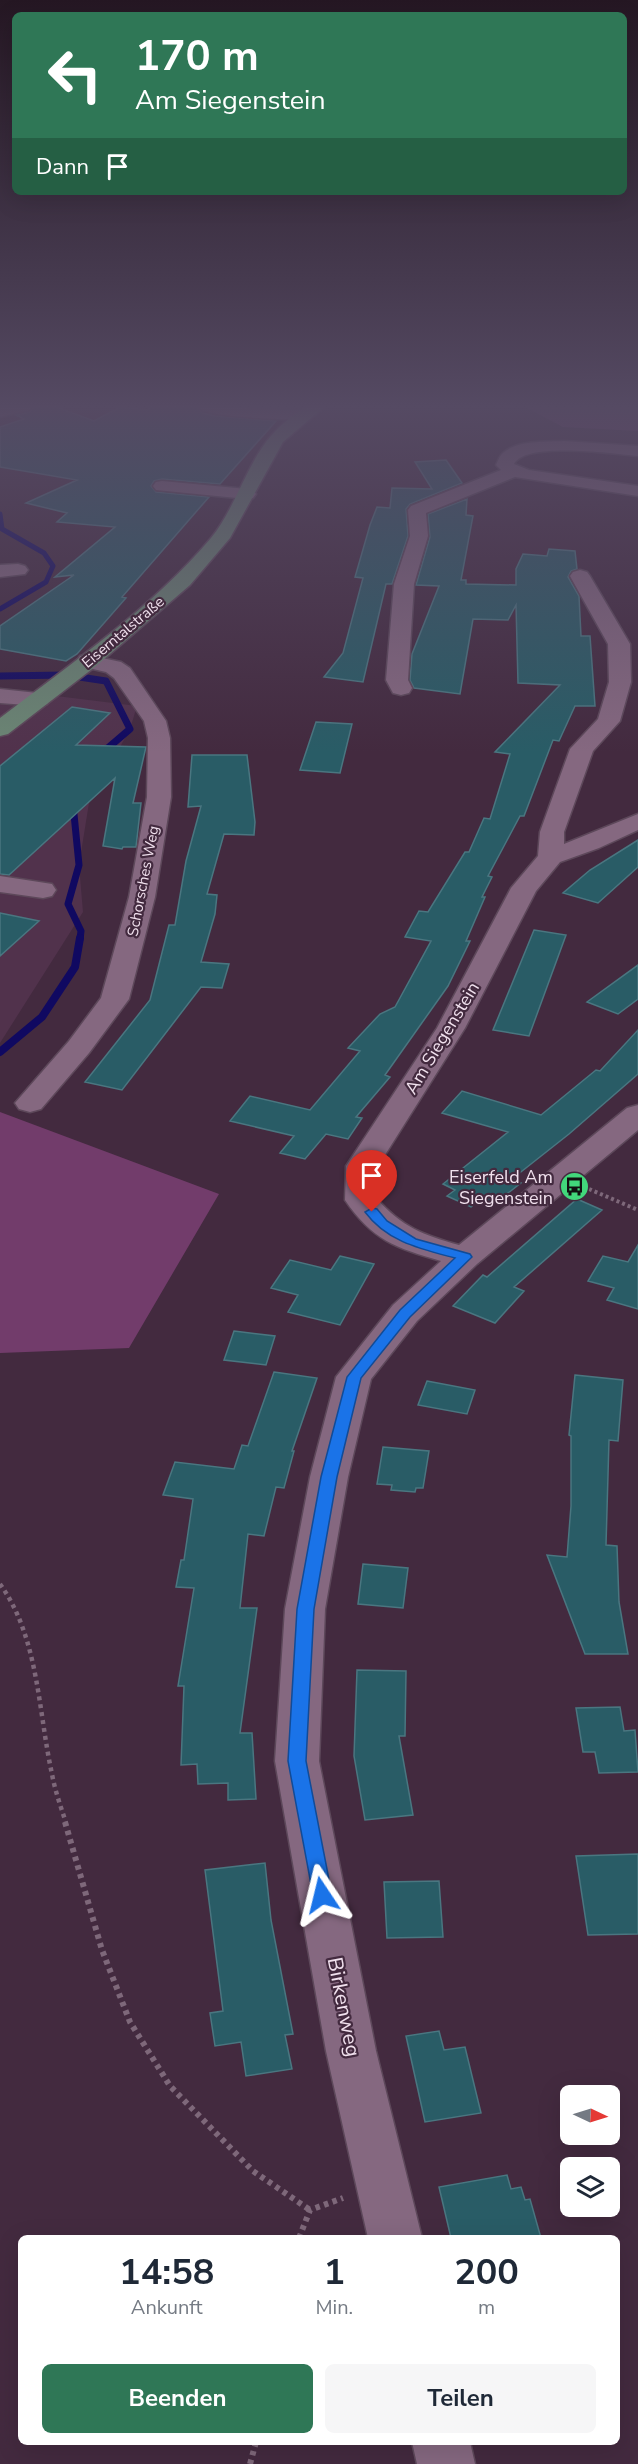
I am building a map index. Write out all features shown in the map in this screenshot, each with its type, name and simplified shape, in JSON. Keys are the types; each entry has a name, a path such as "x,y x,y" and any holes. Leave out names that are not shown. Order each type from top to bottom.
{"main road":[{"name":"Eiserntalstraße","path":"0,729 75,671 183,581 204,560 231,522"}],"street":[{"path":"400,688 397,680 404,584 419,536 418,522"},
{"path":"551,857 552,832 582,749 609,721 620,682 619,644 580,576"},
{"name":"Schorsches Weg","path":"30,1103 79,1047 115,999 142,897 159,797 159,738 155,721 122,673 113,667 75,671"},
{"path":"0,696 39,699"},
{"name":"Am Siegenstein","path":"465,1257 411,1242 382,1224 361,1200 362,1166 451,1028 524,888 551,857 590,843 638,821"},
{"path":"0,884 43,890"},
{"name":"Birkenweg","path":"394,2235 351,2051 297,1761 305,1609 329,1477 354,1377 405,1313 465,1257 638,1114"},
{"path":"442,2445 446,2464"}],"path":[{"path":"563,1177 638,1210"},
{"path":"0,1584 13,1602 30,1653 54,1786 102,1950 130,2022 170,2086 253,2170 310,2210"},
{"path":"299,2235 310,2210 383,2184"},
{"path":"250,2464 255,2445"}],"shaded area":[{"path":"0,689 137,706 130,729 89,803 79,865 83,912 0,1043"},
{"path":"0,1112 219,1194 129,1348 0,1353"}],"building":[{"path":"57,522 187,522 122,597 126,598 77,654 66,661 0,649 0,626 74,575 55,577 115,527"},
{"path":"371,522 407,522 408,536 392,584 386,584 363,682 324,677 343,653 363,578 355,577"},
{"path":"429,522 472,522 461,580 466,580 466,584 516,585 516,569 523,554 547,556 549,549 575,551 577,569 571,571 568,577 579,596 581,636 590,636 595,706 575,706 559,741 553,740 524,816 520,816 488,876 492,877 466,941 470,941 448,986 385,1075 390,1077 356,1117 362,1118 348,1139 326,1134 305,1159 280,1153 294,1136 230,1121 250,1096 310,1110 360,1051 348,1048 380,1014 395,1007 431,941 405,937 419,911 428,912 465,852 469,852 484,818 490,819 510,754 495,752 560,685 518,683 516,605 508,620 473,619 460,694 414,688 410,680 412,654 439,586 416,585 430,537"},
{"path":"72,707 110,713 76,745 146,747 133,803 141,803 136,847 123,847 122,849 103,846 115,778 9,875 0,874 0,766"},
{"path":"316,722 352,724 340,773 300,770"},
{"path":"192,755 247,755 255,822 254,835 224,834 207,894 217,895 215,914 201,962 229,964 222,988 201,987 122,1090 85,1082 150,1000 169,925 175,925 186,861 201,806 188,807"},
{"path":"638,840 638,867 598,903 563,893 590,870"},
{"path":"0,913 39,921 0,956"},
{"path":"534,930 566,935 529,1036 493,1030"},
{"path":"638,965 638,999 618,1014 587,1002"},
{"path":"638,1030 638,1074 569,1134 512,1179 521,1183 494,1204 481,1199 471,1207 447,1196 455,1190 443,1184 508,1132 442,1113 462,1091 541,1115 596,1070 600,1071"},
{"path":"577,1199 602,1210 514,1287 524,1291 495,1323 453,1306 483,1275 487,1277"},
{"path":"638,1245 638,1309 607,1300 614,1288 588,1281 603,1256 628,1262"},
{"path":"340,1256 374,1264 340,1325 288,1312 298,1295 271,1288 290,1260 331,1270"},
{"path":"234,1331 275,1336 266,1365 224,1360"},
{"path":"274,1372 317,1378 292,1451 294,1451 284,1488 276,1487 264,1536 248,1534 240,1608 257,1608 240,1733 252,1733 256,1799 228,1800 228,1783 198,1784 197,1764 181,1765 184,1686 178,1686 194,1588 176,1587 181,1560 184,1560 193,1499 163,1495 175,1462 234,1469 242,1445 248,1446"},
{"path":"575,1375 623,1380 618,1441 609,1440 606,1545 617,1546 619,1602 628,1654 585,1654 547,1555 567,1557 571,1506 571,1436 569,1435"},
{"path":"427,1381 475,1390 467,1414 418,1405"},
{"path":"383,1447 429,1451 423,1488 416,1488 415,1492 391,1490 392,1485 377,1484"},
{"path":"363,1564 408,1568 403,1608 358,1604"},
{"path":"357,1670 406,1671 405,1736 399,1736 413,1815 365,1820 354,1756"},
{"path":"620,1707 624,1731 635,1730 638,1772 599,1773 595,1752 583,1752 576,1708"},
{"path":"638,1854 638,1934 588,1935 576,1856"},
{"path":"265,1863 271,1920 293,2034 285,2035 292,2069 246,2076 241,2042 215,2046 210,2013 223,2011 205,1870"},
{"path":"439,1881 443,1937 387,1938 384,1882"},
{"path":"439,2031 444,2050 465,2047 481,2113 425,2122 406,2036"},
{"path":"507,2175 511,2189 521,2187 525,2200 530,2199 540,2235 450,2235 439,2187"}],"waterway":[{"path":"0,609 46,582 53,566 44,553 2,529 1,522"},
{"path":"0,676 66,675 106,681 130,729 102,753"},
{"path":"73,804 79,865 68,904 81,931 80,939"},
{"path":"0,1052 42,1017 75,967 80,938"}],"place":[{"name":"Eiserfeld Am Siegenstein","path":"574,1187"}],"route":[{"path":"322,1895 297,1761 305,1609 329,1477 354,1377 405,1313 465,1257 411,1242 382,1224 372,1212"}]}
